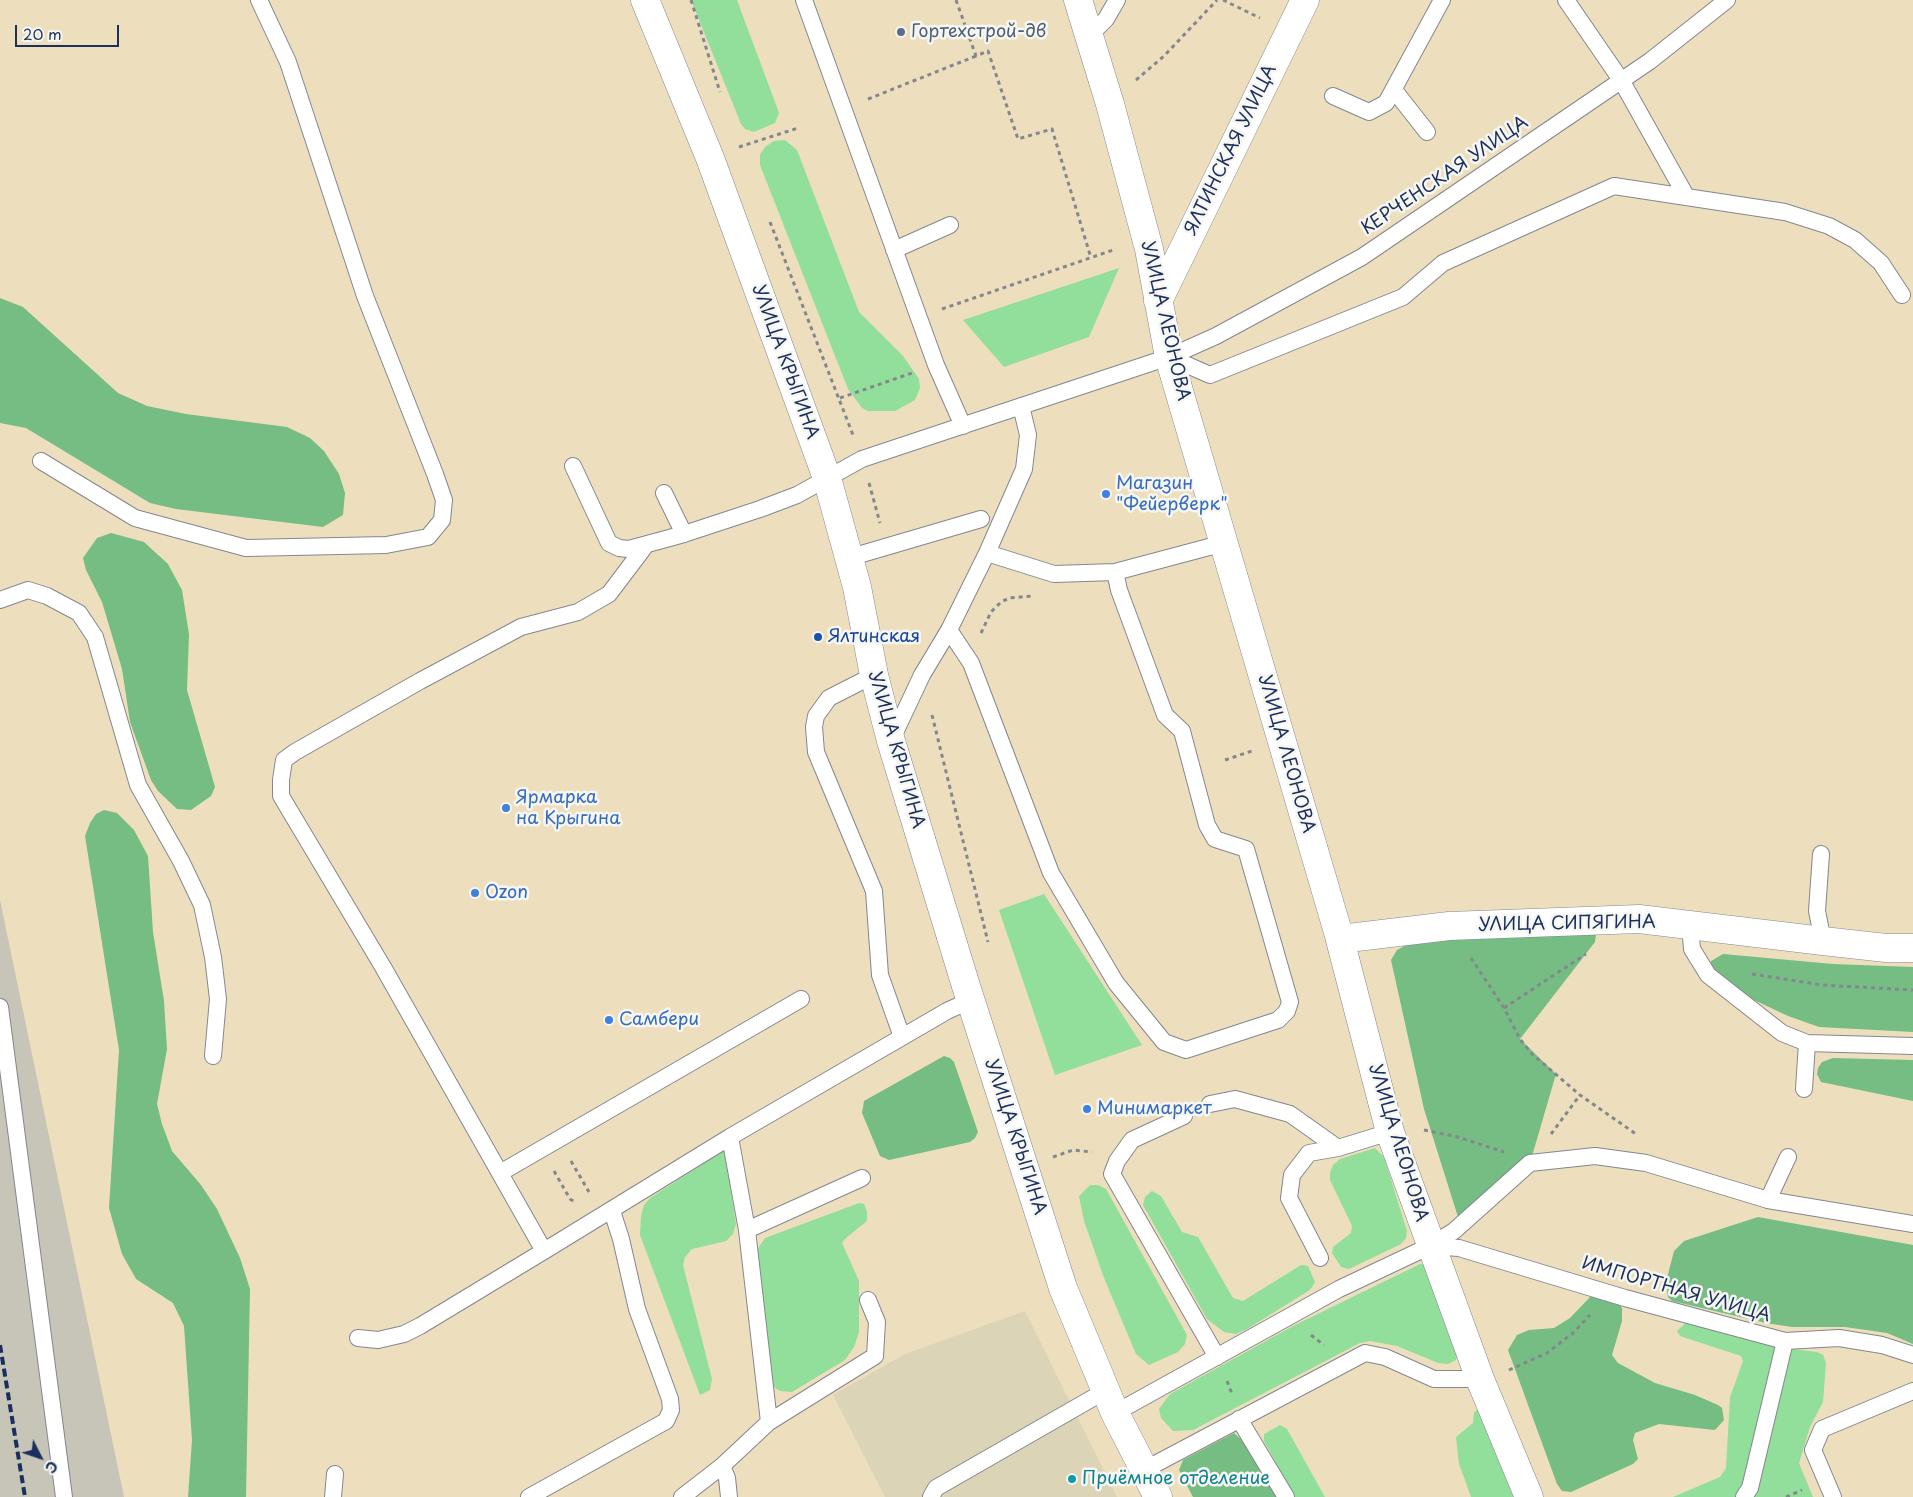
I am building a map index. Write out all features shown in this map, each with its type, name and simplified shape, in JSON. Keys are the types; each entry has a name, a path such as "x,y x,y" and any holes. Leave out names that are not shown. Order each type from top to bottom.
{"street":[{"name":"УЛИЦА КРЫГИНА","path":"645,0 710,158 827,478 857,586 874,675 891,741 1063,1288 1110,1402 1158,1497"},
{"name":"УЛИЦА ЛЕОНОВА","path":"1078,0 1110,104 1149,248 1169,357 1340,939 1390,1132 1480,1379 1529,1497"},
{"name":"ЯЛТИНСКАЯ УЛИЦА","path":"1158,301 1304,0"},
{"name":"УЛИЦА СИПЯГИНА","path":"1340,939 1449,926 1639,919 1886,948 1913,948"}],"lane":[{"path":"41,461 135,518 246,548 386,545 428,537 442,520 444,500 435,474 365,296 288,62 259,0"},
{"path":"804,0 936,365 963,426"},
{"path":"1090,35 1106,19 1117,0"},
{"path":"1333,96 1369,112 1386,103 1442,0"},
{"path":"1566,0 1621,80 1686,196"},
{"name":"КЕРЧЕНСКАЯ УЛИЦА","path":"573,466 609,543 619,548 646,546 797,495 862,459 1169,357 1216,336 1362,257 1650,61 1727,0"},
{"path":"1394,90 1427,132"},
{"path":"1169,357 1210,375 1403,297 1442,264 1614,186 1785,212 1829,226 1855,240 1881,263 1902,295"},
{"path":"894,250 950,225"},
{"path":"891,741 922,675 949,630 987,553 1024,469 1028,435 1021,406"},
{"path":"664,493 684,534"},
{"path":"848,558 981,519"},
{"path":"987,553 1054,574 1115,572 1224,543"},
{"path":"544,1251 383,967 281,796 284,760 420,681 520,627 578,612 609,594 646,546"},
{"path":"949,630 971,663 1051,873 1116,983 1164,1042 1186,1050 1278,1020 1286,1011 1290,1002 1246,848 1215,839 1207,825 1182,731 1165,715 1115,572"},
{"path":"0,600 28,590 47,596 79,613 95,637 138,785 181,860 202,904 213,957 218,999 212,1056"},
{"path":"874,675 829,698 816,716 814,727 816,752 874,891 880,975 902,1036"},
{"path":"1821,854 1817,910 1823,941"},
{"path":"1690,925 1692,949 1708,976 1782,1033 1807,1043 1913,1046"},
{"path":"500,1173 801,999"},
{"path":"358,1338 378,1340 404,1334 420,1326 612,1211 730,1137 902,1036 971,1000"},
{"path":"0,1007 64,1497"},
{"path":"1804,1088 1807,1043"},
{"path":"1210,1104 1235,1099 1290,1114 1338,1148"},
{"path":"1184,1116 1132,1140 1117,1161 1112,1174 1218,1357"},
{"path":"1320,1258 1289,1198 1292,1175 1309,1153 1338,1148 1390,1132"},
{"path":"730,1137 747,1230 769,1422"},
{"path":"931,1497 936,1488 1110,1402 1218,1357 1339,1289 1430,1246 1454,1231 1530,1163 1595,1156 1646,1163 1768,1200 1913,1224"},
{"path":"1768,1200 1788,1157"},
{"path":"747,1230 862,1178"},
{"path":"529,1497 666,1420 671,1410 670,1399 637,1309 621,1239 612,1211"},
{"name":"ИМПОРТНАЯ УЛИЦА","path":"1430,1246 1459,1248 1611,1293 1785,1341 1839,1338 1882,1345 1913,1355"},
{"path":"682,1497 722,1466 769,1422 875,1356 877,1322 868,1300"},
{"path":"1744,1497 1750,1488 1785,1341"},
{"path":"1144,1470 1365,1352 1385,1357 1434,1379 1480,1379"},
{"path":"1833,1497 1813,1450 1822,1429 1913,1391"},
{"path":"1239,1419 1286,1497"},
{"path":"722,1466 727,1478 729,1497"},
{"path":"334,1497 335,1474"}],"path":[{"path":"691,0 723,102"},
{"path":"956,0 976,56"},
{"path":"1110,104 1164,56 1217,0"},
{"path":"1223,0 1267,21"},
{"path":"863,101 988,51 1018,139 1052,129 1091,258"},
{"path":"738,148 798,128"},
{"path":"735,138 741,156"},
{"path":"767,214 840,398 862,459 887,546"},
{"path":"936,311 1125,246"},
{"path":"840,398 936,365"},
{"path":"971,663 976,644 991,612 1001,602 1009,598 1037,596"},
{"path":"922,675 990,946"},
{"path":"1225,760 1253,751"},
{"path":"1449,926 1504,1008 1520,1039 1532,1054 1580,1095 1651,1145 1654,1149 1646,1163"},
{"path":"1504,1008 1591,950"},
{"path":"1748,973 1822,985 1913,990"},
{"path":"1418,1129 1476,1142 1530,1163 1580,1095"},
{"path":"558,1139 593,1199"},
{"path":"1050,1147 1052,1157 1073,1150"},
{"path":"541,1149 570,1199 583,1203"},
{"path":"1480,1379 1521,1366 1547,1353 1573,1333 1611,1293"},
{"path":"1285,1318 1323,1344 1346,1363"},
{"path":"1218,1357 1230,1385 1239,1419"}],"shaded area":[{"path":"0,900 124,1497 0,1497"},
{"path":"1025,1311 1117,1497 885,1497 833,1395 905,1354"}],"green space":[{"path":"691,0 737,0 779,113 775,123 754,132 745,129 741,124"},
{"path":"785,140 797,150 859,312 903,356 919,379 920,388 915,400 895,411 868,411 862,408 848,389 760,165 760,155 765,147 774,141"},
{"path":"1119,268 1089,337 1004,367 963,320"},
{"path":"0,298 23,307 118,393 147,406 186,414 287,427 310,438 324,451 339,474 345,493 343,515 323,527 176,509 150,503 26,428 0,423"},
{"path":"111,533 144,542 168,564 182,590 189,634 187,690 215,787 211,796 191,810 177,809 158,791 151,780 130,722 122,669 102,602 86,570 83,558 97,538"},
{"path":"104,810 117,813 134,830 148,856 153,932 164,1001 167,1049 157,1104 162,1124 172,1151 201,1185 217,1209 240,1258 250,1289 246,1497 188,1497 192,1440 184,1326 173,1303 136,1279 122,1254 109,1208 119,1050 85,836 96,814"},
{"path":"1044,894 1142,1045 1055,1075 999,910"},
{"path":"1596,934 1595,942 1520,1039 1556,1074 1530,1163 1458,1217 1424,1109 1391,960 1397,950 1408,944 1458,936"},
{"path":"1723,954 1833,964 1913,967 1913,1032 1819,1027 1788,1016 1752,999 1711,968 1711,961"},
{"path":"944,1056 954,1062 978,1132 975,1138 970,1142 889,1160 880,1156 862,1113 864,1101"},
{"path":"1833,1058 1913,1060 1913,1101 1821,1082 1817,1074 1818,1068 1822,1062"},
{"path":"1375,1148 1384,1157 1407,1231 1406,1238 1401,1244 1349,1269 1341,1267 1332,1253 1333,1247 1351,1233 1352,1226 1330,1180 1330,1173 1333,1165 1340,1159"},
{"path":"723,1151 725,1153 736,1224 733,1234 726,1241 692,1249 685,1257 683,1265 712,1379 710,1390 700,1395 640,1235 641,1216 644,1205 650,1198"},
{"path":"1090,1185 1098,1185 1106,1189 1187,1335 1185,1344 1178,1352 1149,1365 1136,1354 1104,1278 1084,1221 1079,1196"},
{"path":"1152,1191 1161,1196 1182,1232 1198,1237 1233,1298 1243,1301 1301,1265 1308,1266 1315,1282 1310,1290 1247,1329 1236,1334 1224,1332 1207,1319 1143,1205 1145,1197"},
{"path":"859,1203 864,1204 867,1212 867,1221 842,1243 859,1281 859,1332 854,1347 845,1360 792,1392 780,1391 774,1387 770,1377 757,1250 765,1238"},
{"path":"1758,1217 1913,1245 1913,1344 1887,1333 1845,1327 1792,1327 1766,1323 1672,1301 1668,1297 1666,1282 1674,1251 1684,1241"},
{"path":"1420,1264 1425,1264 1459,1351 1456,1360 1448,1364 1438,1363 1397,1346 1370,1341 1360,1343 1193,1430 1173,1431 1161,1418 1159,1409 1170,1394 1293,1326"},
{"path":"1592,1295 1617,1299 1622,1308 1622,1321 1612,1355 1618,1363 1655,1383 1695,1395 1718,1405 1722,1408 1724,1420 1715,1430 1659,1424 1635,1433 1633,1440 1638,1459 1633,1464 1571,1492 1562,1491 1557,1484 1508,1350 1517,1335 1529,1330 1554,1328 1570,1318"},
{"path":"1688,1321 1785,1341 1744,1497 1673,1497 1720,1477 1726,1468 1730,1397 1743,1361 1741,1356 1680,1336 1677,1331"},
{"path":"1793,1349 1817,1352 1823,1355 1826,1363 1823,1402 1810,1427 1799,1463 1813,1497 1751,1497 1790,1351"},
{"path":"1479,1409 1517,1497 1471,1497 1459,1464 1456,1437 1473,1423 1474,1412"},
{"path":"1280,1425 1287,1429 1325,1497 1295,1497 1264,1441 1264,1434"},
{"path":"1234,1433 1244,1442 1277,1497 1193,1497 1179,1470 1183,1460"}],"railway":[{"path":"0,1345 25,1497"}],"place":[{"name":"Гортехстрой-дв","path":"901,32"},
{"name":"Магазин \"Фейерверк\"","path":"1106,494"},
{"name":"Ялтинская","path":"818,637"},
{"name":"Ярмарка на Крыгина","path":"506,808"},
{"name":"Ozon","path":"475,893"},
{"name":"Самбери","path":"609,1020"},
{"name":"Минимаркет","path":"1087,1109"},
{"name":"Приёмное отделение","path":"1072,1479"}]}
